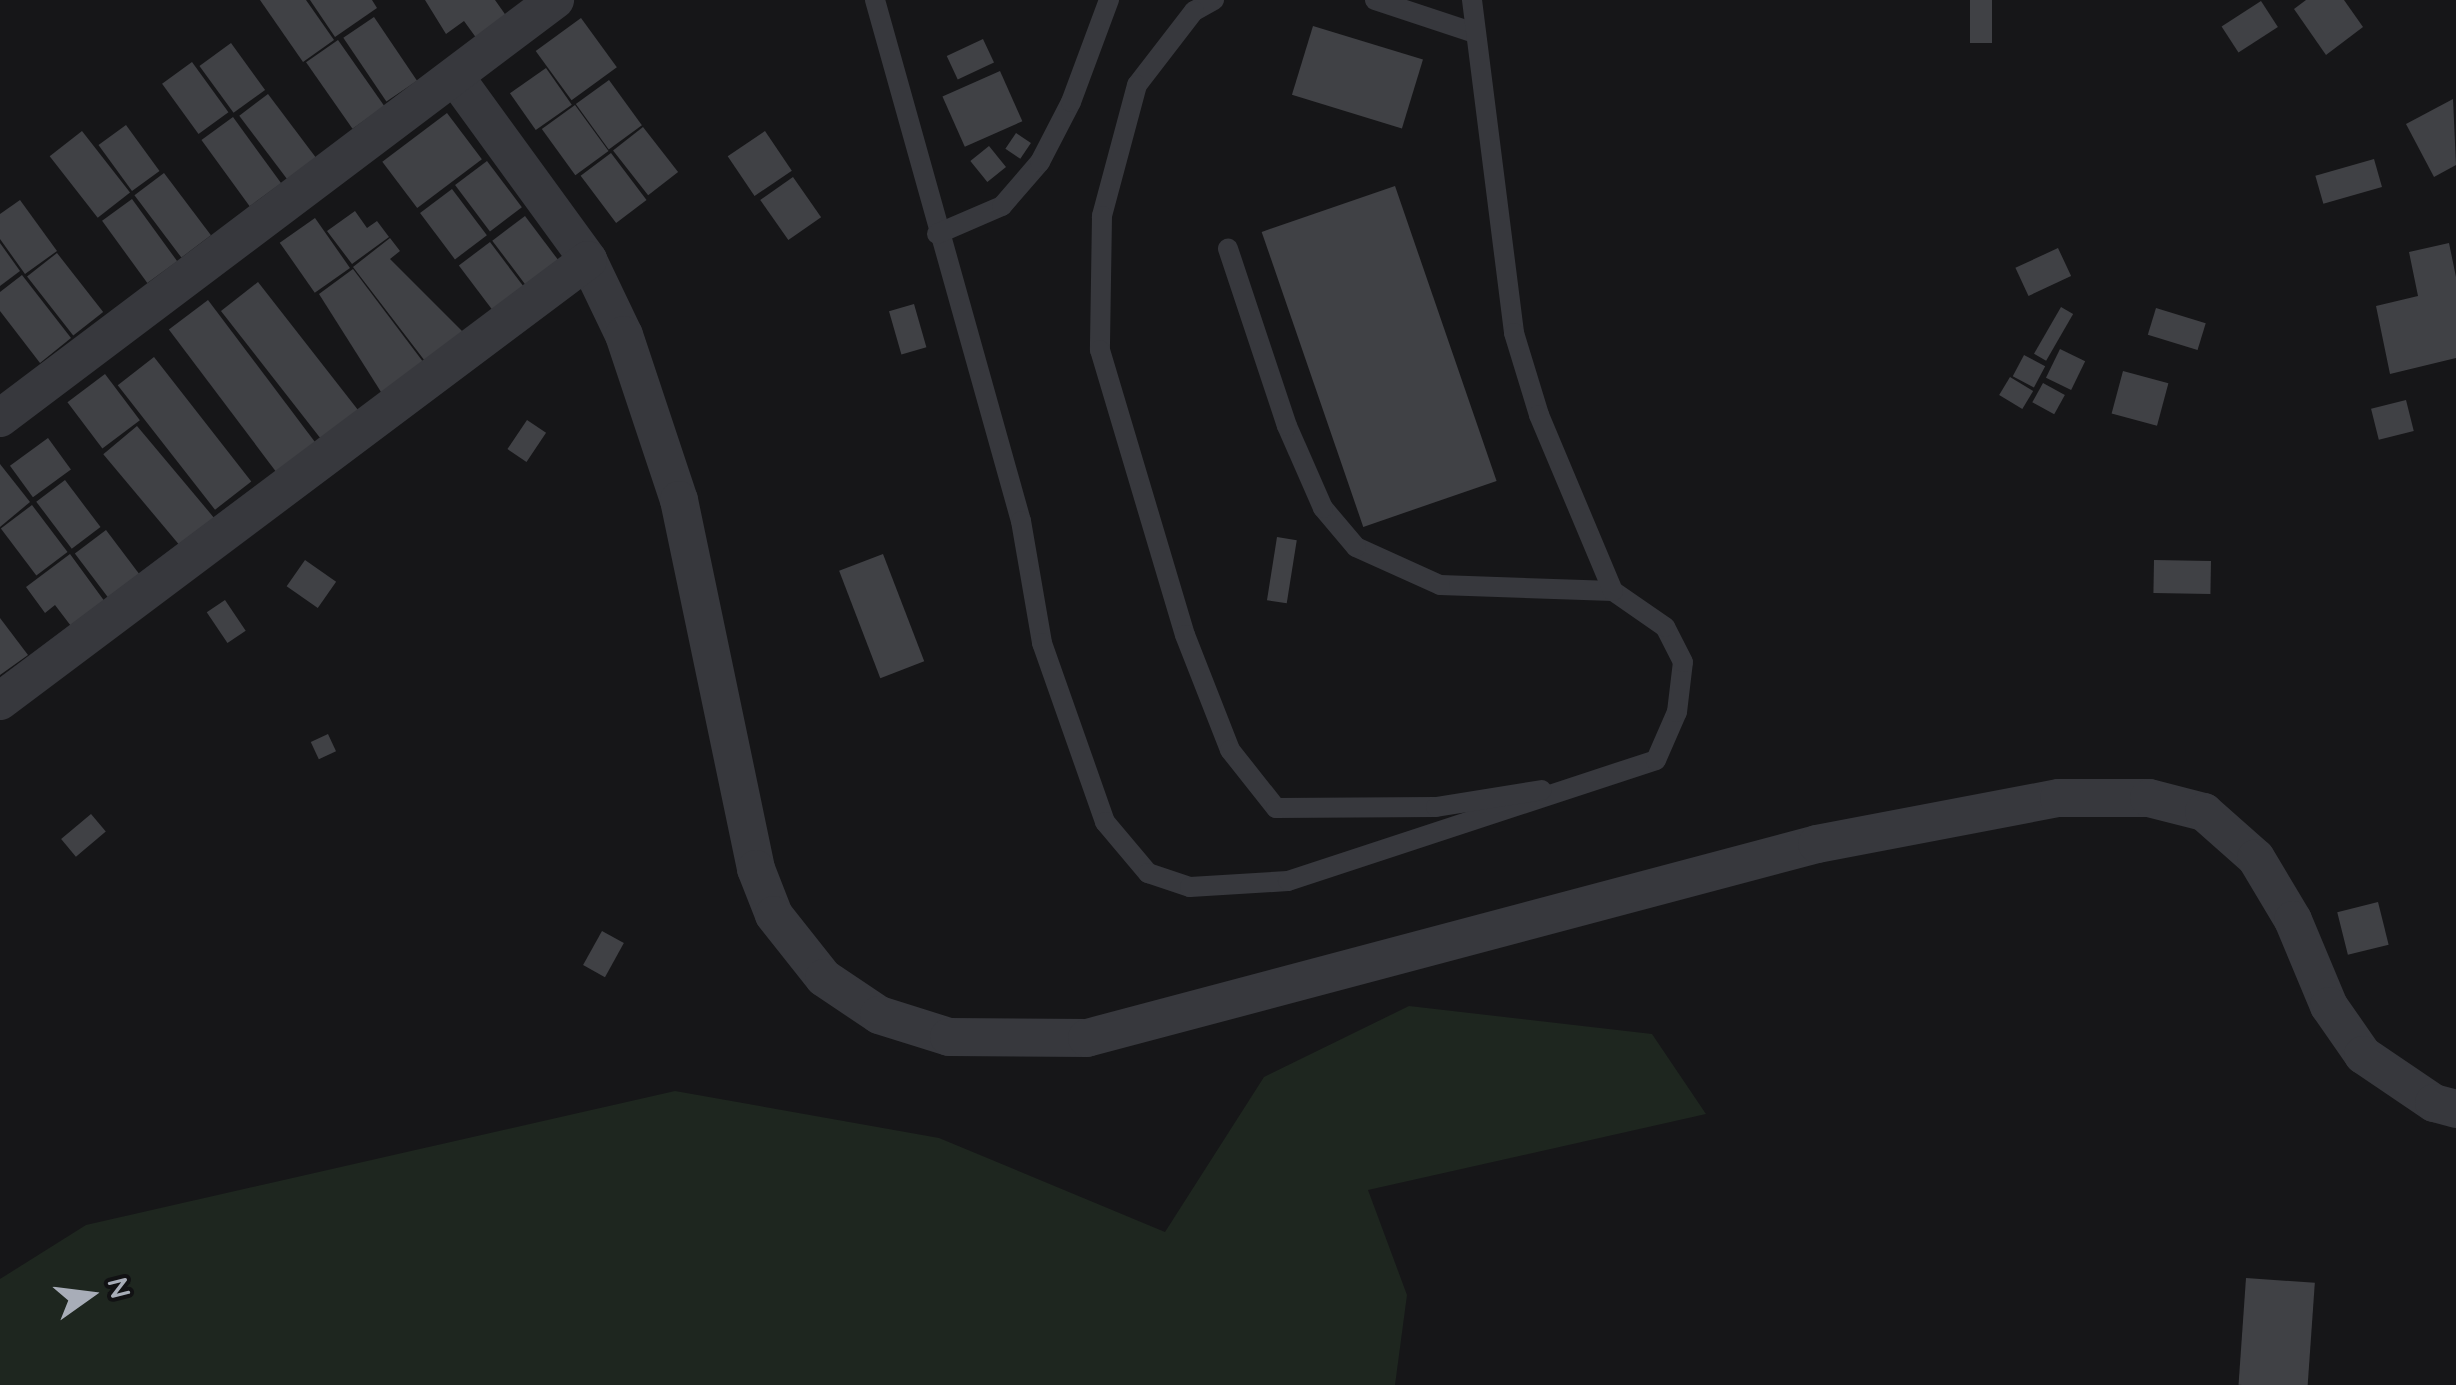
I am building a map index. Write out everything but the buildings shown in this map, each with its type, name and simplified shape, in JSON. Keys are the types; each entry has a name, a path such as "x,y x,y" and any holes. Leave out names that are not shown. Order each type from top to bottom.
{"street":[{"path":"0,418 456,78 554,0"},
{"path":"456,78 588,260 624,335 679,500 756,869 797,952 879,1015 949,1037 1088,1038 1659,882 1890,828 2059,798 2149,798 2204,812 2256,858 2293,920 2329,1006 2363,1055 2434,1103 2456,1109"},
{"path":"0,701 588,260"}],"lane":[{"path":"875,0 937,234 1020,521 1042,643 1105,822 1148,873 1190,887 1288,881 1618,777 1656,760 1677,712 1683,662 1664,627 1613,591 1539,415 1514,334 1472,0"},
{"path":"937,234 1002,206 1040,162 1071,102 1109,0"},
{"path":"1214,0 1194,11 1137,86 1102,216 1100,350 1185,635 1230,750 1276,808 1436,808 1618,777"},
{"path":"1374,0 1474,33"},
{"path":"1228,250 1287,426 1323,508 1356,548 1440,585 1613,591"}],"shaded area":[{"path":"1409,1006 1652,1034 1706,1114 1368,1190 1407,1295 1395,1385 0,1385 0,1279 86,1225 675,1091 939,1138 1165,1232 1264,1077"}]}
